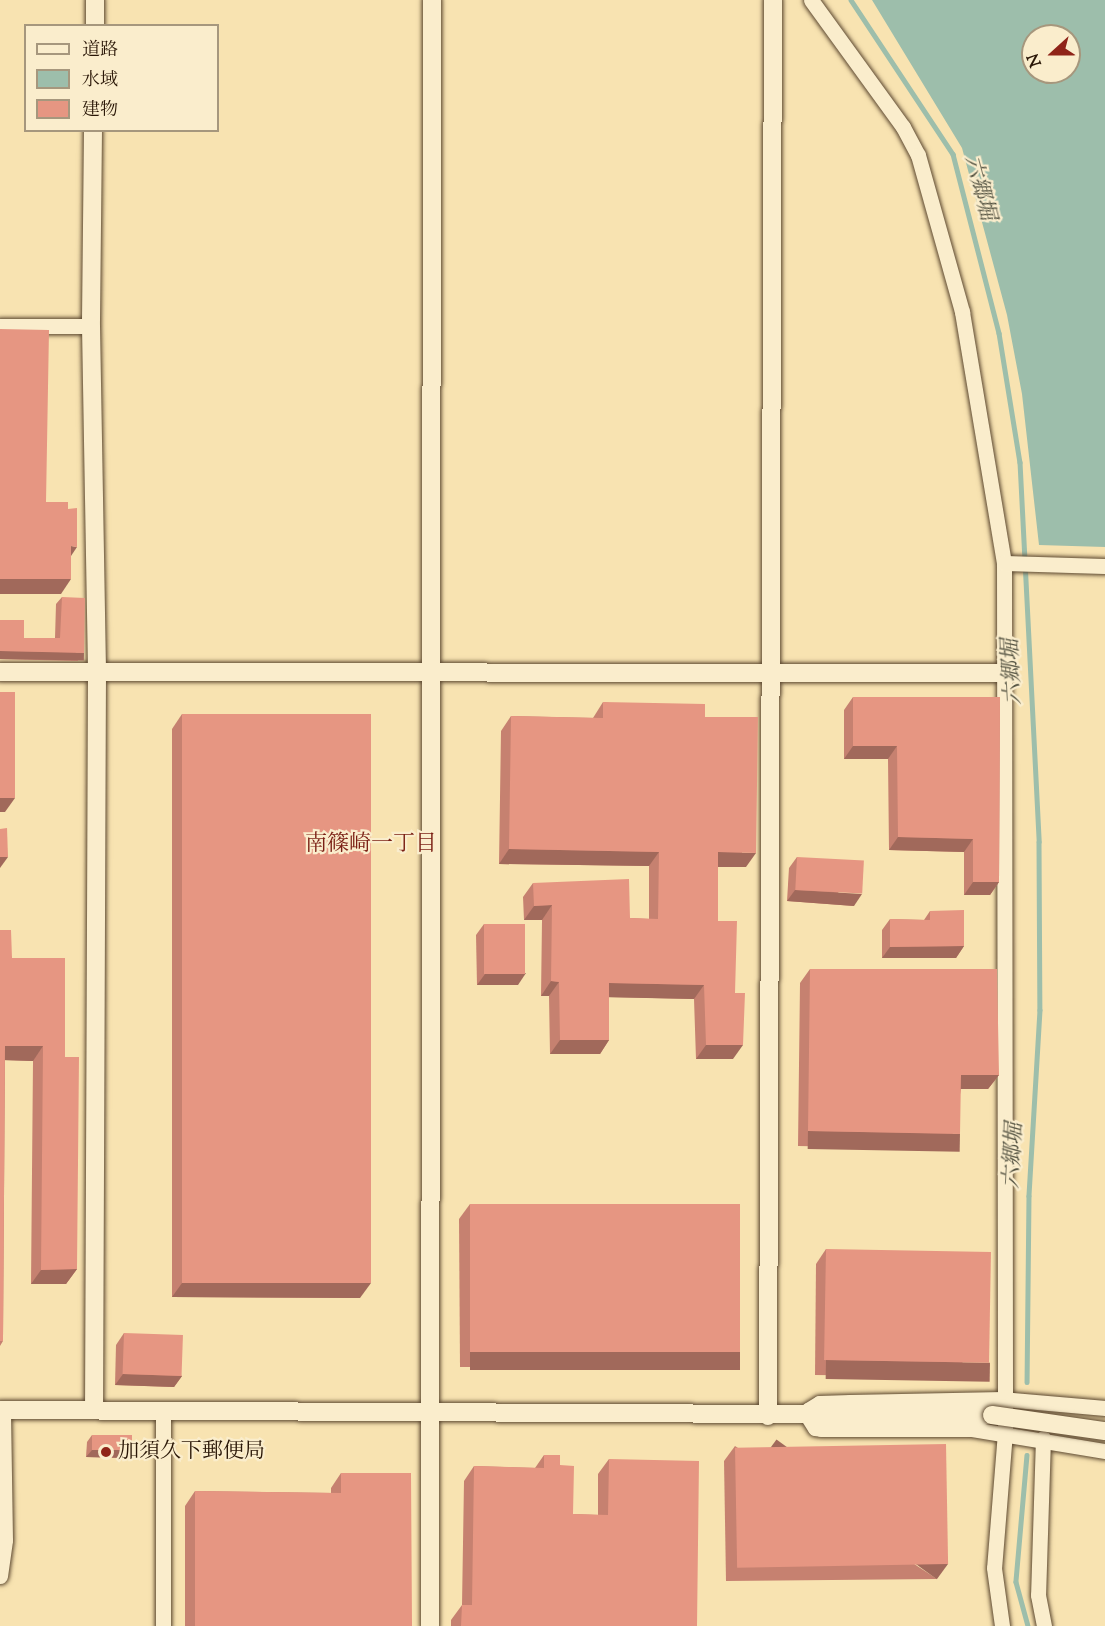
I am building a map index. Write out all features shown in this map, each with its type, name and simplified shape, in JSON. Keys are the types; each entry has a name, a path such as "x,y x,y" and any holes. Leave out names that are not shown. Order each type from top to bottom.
{"street":[{"path":"94,24 95,0"},
{"path":"430,1626 432,0"},
{"path":"768,1416 773,0"},
{"path":"811,0 903,127 921,164 962,312 1004,563 1003,1398 1005,1432 994,1568 1002,1626"},
{"path":"93,132 91,326 97,672 94,1409"},
{"path":"0,326 91,326"},
{"path":"1004,563 1105,566"},
{"path":"0,672 1005,673"},
{"path":"1105,1408 1003,1398 819,1403 808,1410 808,1417 815,1428 821,1429 1005,1432 1105,1451"},
{"path":"162,1626 163,1409"},
{"path":"0,1576 5,1540 2,1410 432,1409 808,1417 992,1415 1105,1431"},
{"path":"1044,1438 1038,1595 1044,1626"}],"water":[{"path":"872,0 1105,0 1105,547 1039,545 1022,394 1007,315 962,148"}],"building":[{"path":"0,329 49,330 46,502 68,502 68,509 77,508 77,547 71,546 71,579 0,579"},
{"path":"62,597 85,598 84,653 0,651 0,620 24,620 24,638 60,638"},
{"path":"0,692 15,692 15,798 0,798"},
{"path":"853,697 1000,697 999,882 973,882 973,839 898,837 897,746 853,746"},
{"path":"603,702 705,704 705,717 758,717 756,853 718,852 718,921 737,921 735,993 745,993 743,1045 706,1045 704,985 609,983 609,1040 560,1040 559,982 551,981 552,905 534,906 533,883 629,879 630,918 658,919 659,852 509,849 511,716 603,718"},
{"path":"182,714 371,714 371,1283 182,1283"},
{"path":"7,828 8,857 0,857 0,829"},
{"path":"797,857 864,861 862,893 795,890"},
{"path":"964,910 964,946 890,947 890,919 930,920 930,911"},
{"path":"484,924 525,924 525,974 484,974"},
{"path":"0,930 11,930 12,958 65,958 65,1057 79,1057 77,1269 41,1270 43,1046 5,1046 3,1341 0,1341"},
{"path":"810,969 997,969 999,1075 961,1075 960,1134 808,1131"},
{"path":"470,1204 740,1204 740,1352 470,1352"},
{"path":"826,1249 991,1252 989,1363 824,1360"},
{"path":"124,1333 183,1335 182,1376 123,1374"},
{"path":"92,1435 132,1435 132,1450 92,1450"},
{"path":"946,1444 948,1564 737,1568 735,1448"},
{"path":"544,1455 560,1455 560,1465 574,1466 573,1514 608,1515 609,1459 699,1461 697,1626 461,1626 462,1605 472,1605 474,1466 544,1468"},
{"path":"341,1473 411,1473 412,1626 195,1626 195,1491 341,1493"}],"waterway":[{"name":"六郷堀","path":"851,0 953,154 999,333 1020,462 1039,842 1040,1010 1029,1196 1027,1382"},
{"name":"六郷堀","path":"1027,1455 1016,1582 1028,1626"}],"place":[{"name":"加須久下郵便局","path":"106,1452"}],"district":[{"name":"南篠崎一丁目","path":"371,846"}]}
